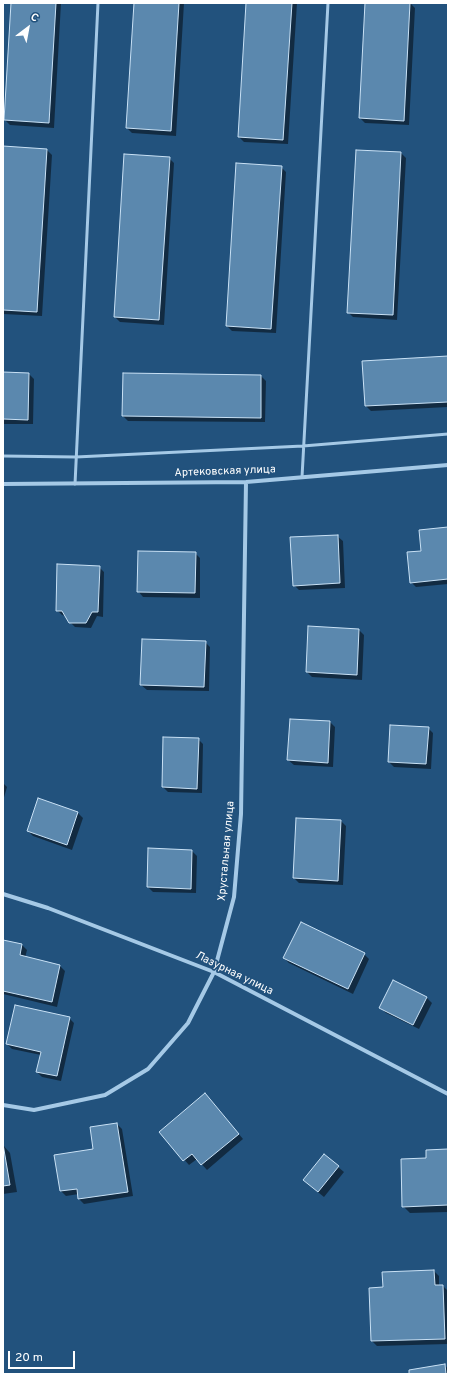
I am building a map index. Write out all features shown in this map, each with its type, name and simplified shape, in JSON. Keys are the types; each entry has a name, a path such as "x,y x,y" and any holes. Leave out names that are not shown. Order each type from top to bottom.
{"street":[{"name":"Артековская улица","path":"3,484 246,482 448,465"},
{"name":"Хрустальная улица","path":"3,1105 34,1110 105,1095 148,1069 188,1023 214,972 234,898 241,814 246,482"},
{"name":"Лазурная улица","path":"3,894 48,908 214,972 448,1094"}],"lane":[{"path":"75,484 98,3"},
{"path":"302,477 328,3"},
{"path":"3,456 76,457 303,446 448,434"}],"building":[{"path":"11,3 56,3 49,123 4,120"},
{"path":"134,3 179,3 171,131 126,128"},
{"path":"246,3 292,3 283,140 238,137"},
{"path":"365,3 410,3 404,121 359,118"},
{"path":"3,146 47,149 37,312 3,310"},
{"path":"356,150 401,152 393,315 347,313"},
{"path":"124,154 170,157 159,320 114,317"},
{"path":"236,163 282,166 271,329 226,326"},
{"path":"448,356 448,402 365,406 362,361"},
{"path":"3,372 29,373 28,420 3,419"},
{"path":"123,373 261,375 261,418 122,416"},
{"path":"448,527 448,579 410,583 407,552 421,551 419,530"},
{"path":"338,535 340,583 293,586 290,537"},
{"path":"138,551 196,552 195,593 137,592"},
{"path":"57,564 100,566 98,612 92,612 86,623 69,623 62,611 56,611"},
{"path":"308,626 359,629 357,675 306,672"},
{"path":"142,639 206,641 204,687 140,685"},
{"path":"290,719 330,721 328,763 287,760"},
{"path":"390,725 429,727 426,764 388,762"},
{"path":"163,737 199,738 197,789 162,787"},
{"path":"38,798 78,812 67,845 27,831"},
{"path":"296,818 341,820 338,881 293,878"},
{"path":"148,848 192,850 191,889 147,887"},
{"path":"301,922 365,953 348,989 283,958"},
{"path":"3,940 22,944 20,955 60,965 52,1002 3,991"},
{"path":"393,980 427,997 413,1025 379,1008"},
{"path":"15,1005 70,1017 57,1076 36,1072 41,1052 6,1044"},
{"path":"205,1093 239,1134 201,1165 192,1154 183,1161 159,1132"},
{"path":"117,1123 128,1192 78,1199 77,1189 60,1191 54,1155 93,1149 90,1127"},
{"path":"3,1144 10,1185 3,1186"},
{"path":"448,1149 448,1205 402,1207 401,1159 426,1158 426,1150"},
{"path":"324,1154 339,1166 318,1192 303,1180"},
{"path":"434,1270 435,1285 443,1285 445,1339 371,1341 369,1288 383,1287 382,1272"},
{"path":"445,1364 446,1374 409,1374 409,1370"}]}
